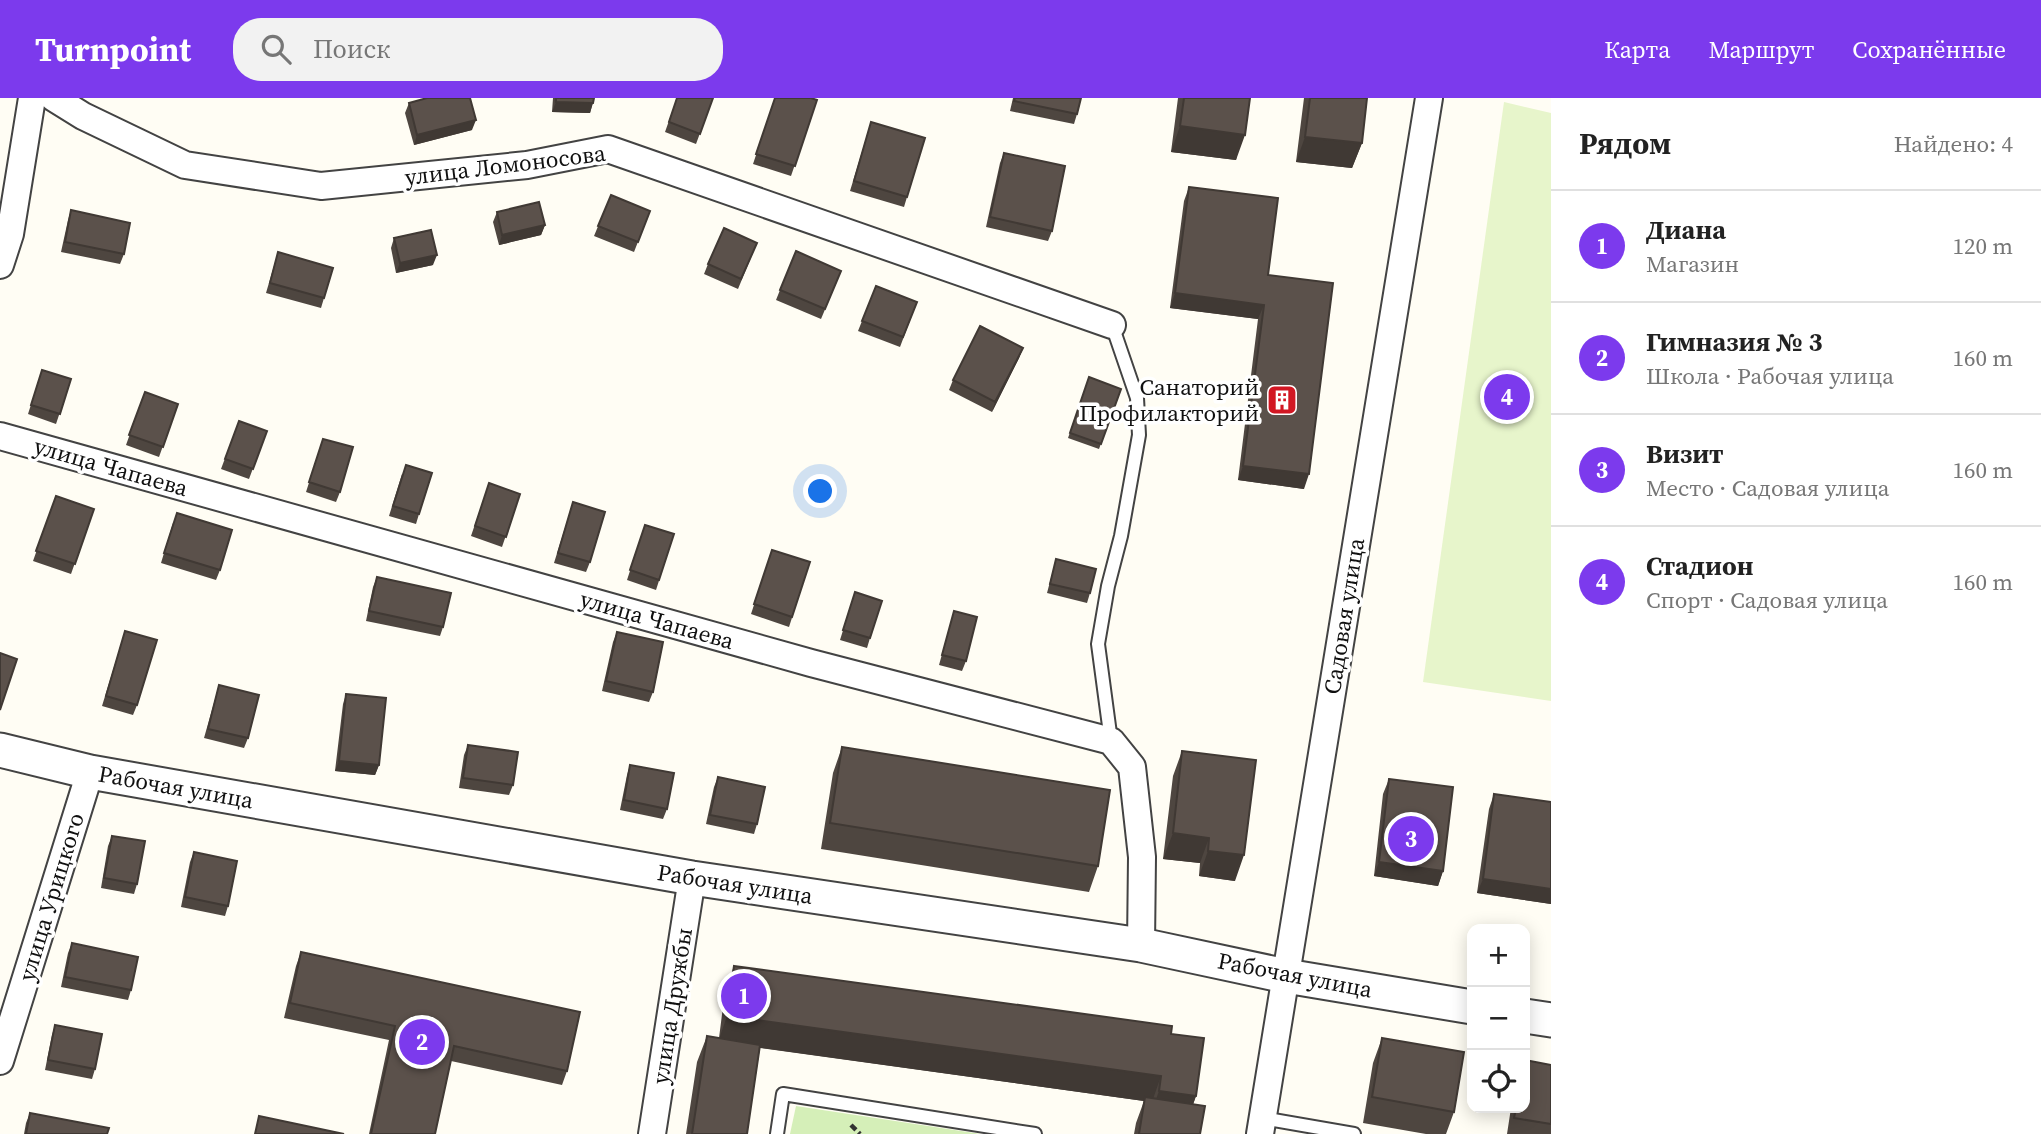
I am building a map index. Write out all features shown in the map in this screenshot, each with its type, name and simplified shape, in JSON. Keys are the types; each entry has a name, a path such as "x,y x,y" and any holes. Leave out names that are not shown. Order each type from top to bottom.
{"street":[{"path":"0,265 10,234 32,98"},
{"name":"улица Ломоносова","path":"54,98 83,116 185,165 321,186 527,165 608,149 1112,325"},
{"name":"Садовая улица","path":"1261,1126 1429,98"},
{"name":"улица Чапаева","path":"0,436 811,663 1111,741"},
{"path":"1111,741 1132,767 1142,857 1141,945"},
{"name":"Рабочая улица","path":"0,750 90,772 692,878 1141,945 1286,976 1467,1006"},
{"name":"улица Урицкого","path":"0,1061 90,772"},
{"name":"улица Дружбы","path":"652,1134 692,878"},
{"path":"1530,1017 1551,1020"}],"lane":[{"path":"1111,741 1098,644 1139,435 1137,398 1112,325"},
{"path":"776,1134 783,1094 1035,1134"},
{"path":"1261,1126 1354,1134"}],"green space":[{"path":"1504,102 1551,113 1551,701 1423,682"},
{"path":"796,1106 981,1134 790,1134"}],"building":[{"path":"427,98 470,98 476,120 417,135 409,103"},
{"path":"556,98 594,98 593,103 556,102"},
{"path":"677,98 713,98 700,134 669,122"},
{"path":"775,98 817,100 795,166 756,154"},
{"path":"1015,98 1081,98 1077,114 1014,101"},
{"path":"1184,98 1250,98 1245,135 1180,126"},
{"path":"1310,98 1367,98 1362,143 1305,137"},
{"path":"871,122 925,138 907,197 854,181"},
{"path":"1004,153 1065,166 1052,231 990,217"},
{"name":"Санаторий Профилакторий","path":"1189,187 1278,198 1268,275 1333,283 1309,474 1243,466 1264,305 1175,293"},
{"path":"611,195 650,211 638,242 598,226"},
{"path":"539,202 545,225 502,235 497,212"},
{"path":"71,210 130,223 124,254 65,242"},
{"path":"724,228 757,243 741,279 708,264"},
{"path":"431,230 437,255 400,263 394,238"},
{"path":"796,251 841,271 825,309 780,290"},
{"path":"278,252 333,268 324,298 270,283"},
{"path":"876,286 917,302 903,337 862,321"},
{"path":"980,326 1023,348 995,402 953,380"},
{"path":"42,370 71,379 60,414 31,405"},
{"path":"1089,377 1121,389 1101,444 1070,433"},
{"path":"145,392 178,404 163,447 129,435"},
{"path":"239,421 267,431 253,469 225,459"},
{"path":"323,439 353,447 340,492 309,482"},
{"path":"406,465 432,473 419,514 393,506"},
{"path":"489,483 520,494 506,537 475,526"},
{"path":"56,496 94,509 75,564 36,551"},
{"path":"573,502 605,512 590,562 558,553"},
{"path":"177,513 232,530 220,570 164,553"},
{"path":"645,525 674,534 659,580 630,570"},
{"path":"772,550 810,562 792,617 754,604"},
{"path":"1056,559 1096,569 1090,593 1050,584"},
{"path":"377,577 451,593 443,627 369,611"},
{"path":"855,592 882,601 870,638 843,630"},
{"path":"954,611 977,617 966,661 942,655"},
{"path":"125,631 157,640 137,705 106,696"},
{"path":"617,632 663,642 653,692 606,681"},
{"path":"0,653 17,659 0,710"},
{"path":"219,685 259,695 248,738 208,729"},
{"path":"346,694 386,698 379,765 339,761"},
{"path":"468,745 518,752 513,785 463,778"},
{"path":"842,747 1110,790 1098,866 830,823"},
{"path":"1182,751 1256,760 1244,855 1208,851 1209,838 1173,833"},
{"path":"630,765 674,773 667,809 624,800"},
{"path":"718,777 765,787 757,824 710,815"},
{"path":"1389,779 1453,787 1443,871 1379,862"},
{"path":"1494,794 1551,802 1551,889 1483,879"},
{"path":"112,836 145,841 137,884 104,878"},
{"path":"194,852 237,861 228,906 185,897"},
{"path":"72,943 138,957 131,990 65,977"},
{"path":"301,952 580,1012 567,1071 454,1046 435,1134 371,1134 395,1026 290,1003"},
{"path":"734,966 1172,1026 1171,1034 1204,1038 1196,1096 1159,1091 1161,1076 727,1016"},
{"path":"55,1025 102,1034 95,1069 48,1060"},
{"path":"707,1036 760,1045 747,1134 692,1134"},
{"path":"1382,1038 1464,1052 1454,1112 1372,1097"},
{"path":"1530,1061 1551,1065 1551,1124 1514,1118 1515,1113 1530,1113"},
{"path":"1145,1097 1205,1106 1200,1134 1139,1134"},
{"path":"30,1113 109,1128 107,1134 26,1134"},
{"path":"259,1116 344,1134 255,1134"}],"place":[{"name":"Стадион","path":"1507,397"},
{"name":"Санаторий Профилакторий","path":"1282,400"},
{"name":"Визит","path":"1411,839"},
{"name":"Диана","path":"744,996"},
{"name":"Гимназия № 3","path":"422,1042"}]}
